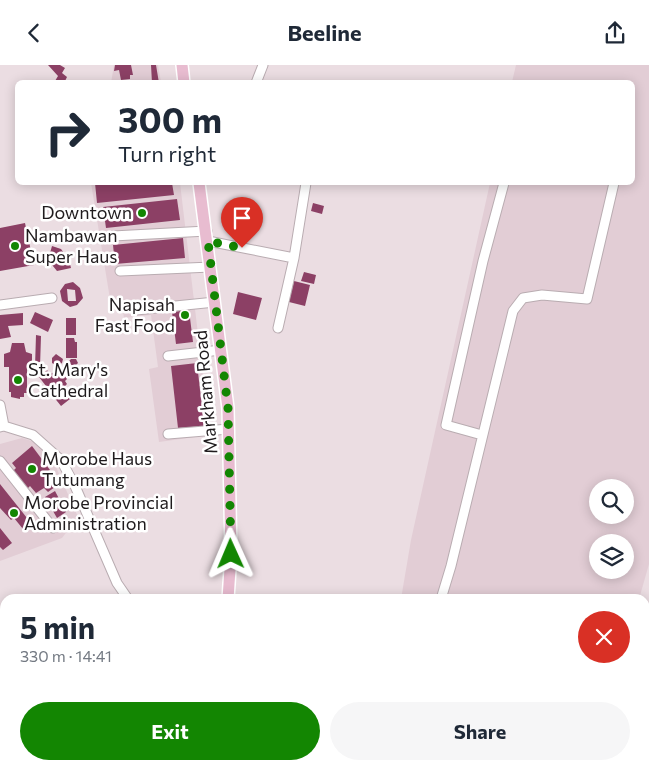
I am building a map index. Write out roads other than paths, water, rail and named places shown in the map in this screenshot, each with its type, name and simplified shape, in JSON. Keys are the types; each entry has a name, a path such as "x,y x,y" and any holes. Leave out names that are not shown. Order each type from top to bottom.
{"main road":[{"path":"182,65 184,80"},
{"name":"Markham Road","path":"200,185 229,429 231,554 228,594"}],"street":[{"path":"257,80 263,65"},
{"path":"278,327 294,258 306,185"},
{"path":"482,435 446,425 483,261 503,185"},
{"path":"443,594 513,311 523,298 542,295 587,299 614,185"},
{"path":"113,236 207,236 294,258"},
{"path":"120,271 211,267"},
{"path":"0,305 52,298"},
{"path":"136,310 215,301"},
{"path":"168,356 221,350"},
{"path":"0,405 2,427 33,435 61,460 72,480 117,583 125,594"},
{"path":"168,434 229,429"},
{"path":"0,461 53,528"}],"place":[{"name":"Downtown","path":"142,213"},
{"name":"Nambawan Super Haus","path":"15,246"},
{"name":"Napisah Fast Food","path":"185,315"},
{"name":"St. Mary's Cathedral","path":"18,380"},
{"name":"Morobe Haus Tutumang","path":"32,469"},
{"name":"Morobe Provincial Administration","path":"14,513"}]}
